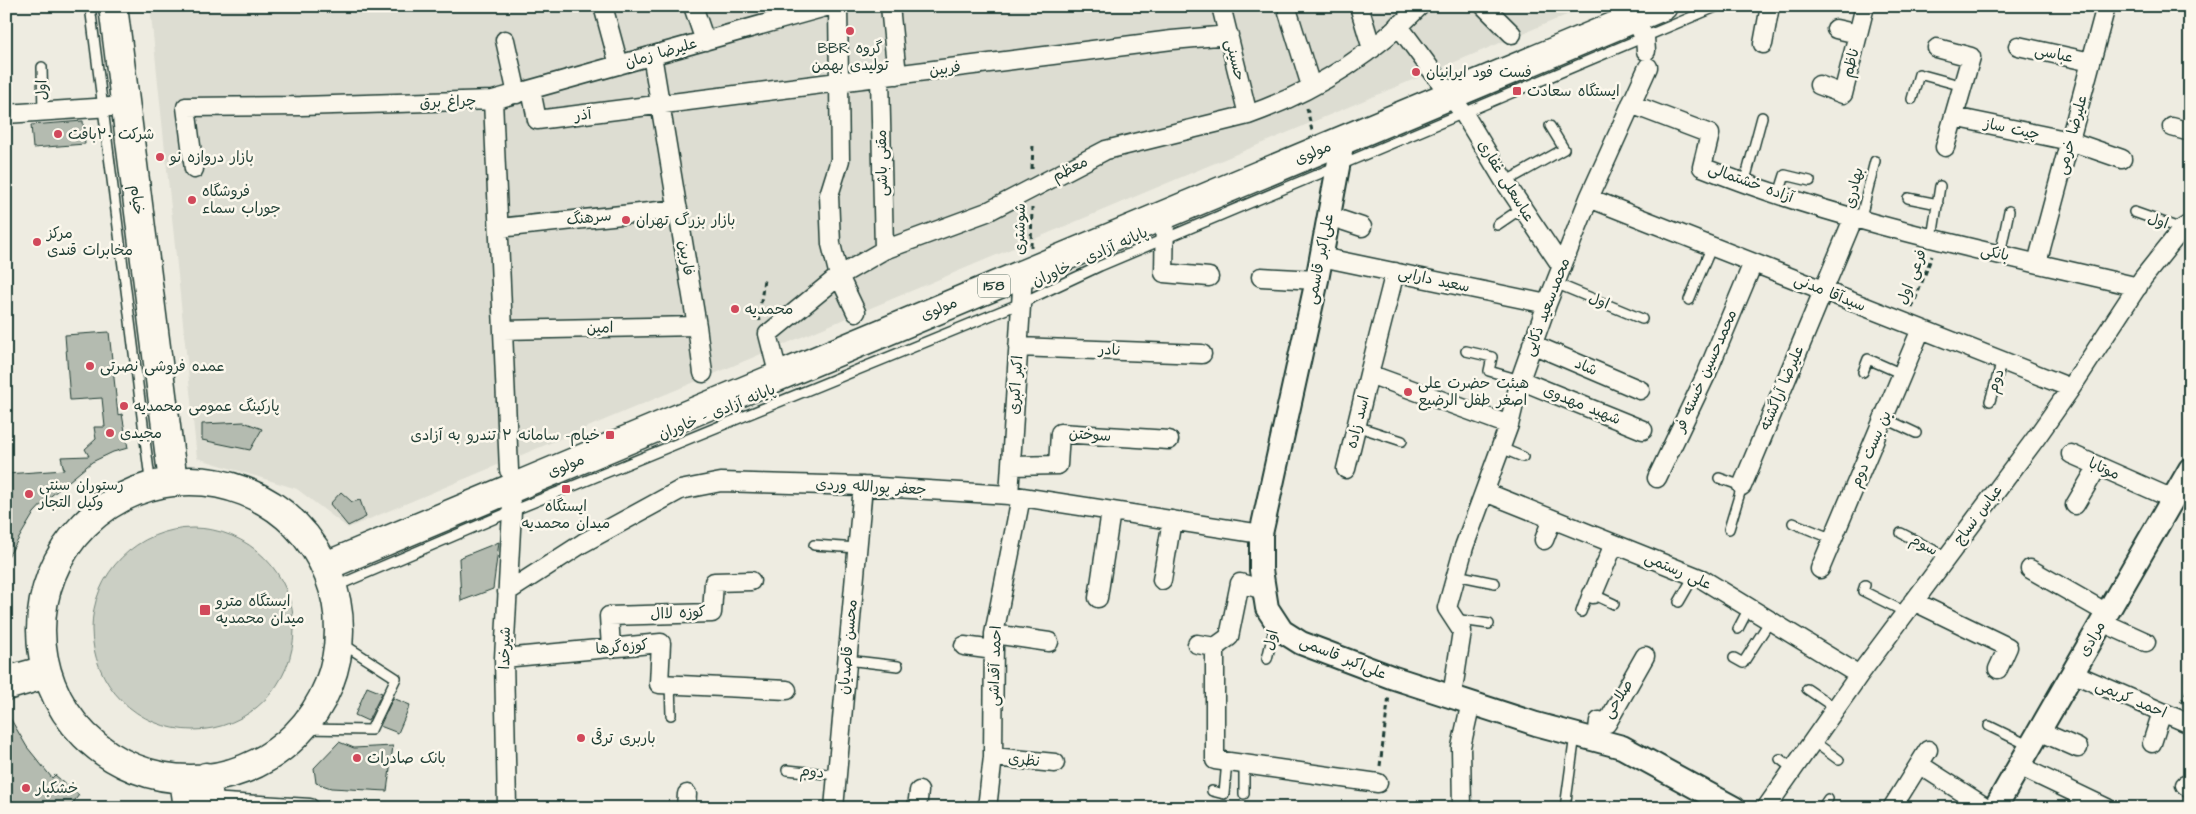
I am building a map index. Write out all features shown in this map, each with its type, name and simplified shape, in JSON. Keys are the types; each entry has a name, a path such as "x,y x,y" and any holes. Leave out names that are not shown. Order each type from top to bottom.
{"main road":[{"name":"خیام","path":"113,6 114,107 162,484"},
{"name":"مولوی","path":"330,576 510,490 1027,272 1165,227 1333,152 1458,104 1643,43 1663,6"},
{"path":"210,482 246,492 278,510 306,535 330,576 339,614 340,642 328,688 302,729 276,752 199,795 158,776 130,767 104,752 82,733 64,710 48,676 41,637 43,604 57,565 69,543 92,518 119,499 162,484 210,482"},
{"path":"6,681 48,676"}],"street":[{"path":"603,6 619,65"},
{"path":"693,6 705,41"},
{"name":"علیرضا زمان","path":"493,100 829,6"},
{"path":"838,6 840,160 829,195 831,244 839,276 856,312"},
{"name":"مقنی باشی","path":"884,250 890,6"},
{"name":"حسینی","path":"1221,6 1248,115"},
{"path":"1359,6 1372,49"},
{"name":"معظم","path":"768,334 839,276 884,250 987,212 1106,150 1248,115 1270,107 1344,70 1372,49 1420,6"},
{"path":"1484,6 1512,34"},
{"path":"1762,44 1770,6"},
{"name":"ناظم","path":"1819,85 1843,94 1865,6"},
{"name":"علیرضا خرمی","path":"2037,263 2106,6"},
{"path":"1288,12 1307,88"},
{"name":"عباسعلی غفاری","path":"1398,25 1458,104 1522,208 1558,275"},
{"path":"1836,29 1858,34"},
{"name":"فربین","path":"661,106 1172,40 1229,35"},
{"path":"505,40 524,92"},
{"name":"محمدسعید ذکایی","path":"1462,808 1462,631 1447,608 1464,547 1510,425 1520,380 1532,344 1589,198 1630,104 1643,43"},
{"name":"عباسی","path":"2018,46 2091,62"},
{"path":"1937,48 1971,57 1945,146"},
{"name":"فاربین","path":"652,55 697,326 703,373"},
{"name":"آذر","path":"524,92 537,120 661,106"},
{"name":"چراغ برق","path":"194,169 186,107 300,106 493,100 510,490"},
{"name":"آزاده خشتمالی","path":"1630,104 1710,134 1702,167 1744,184 1857,220"},
{"path":"6,114 114,107"},
{"name":"چیت ساز","path":"1954,117 2070,141 2122,159"},
{"path":"2172,127 2190,132"},
{"name":"علی‌اکبر قاسمی","path":"1333,152 1329,216 1317,280 1261,534 1261,570 1267,608 1282,631 1301,643 1391,677 1536,724 1622,747 1732,807"},
{"name":"سیدآقا مدنی","path":"1589,198 2072,388"},
{"name":"سرهنگ","path":"499,228 678,209"},
{"path":"1329,216 1362,227"},
{"name":"بانکی","path":"1857,220 2138,287"},
{"name":"علیرضا آراگشته","path":"1742,486 1823,290 1857,220"},
{"name":"عباس نساج","path":"1766,808 1787,764 1812,741 2072,388 2138,287 2186,226"},
{"path":"1165,227 1164,273 1209,277"},
{"name":"سعید دارابی","path":"1321,257 1547,304"},
{"name":"محمدحسین خسته فر","path":"1657,478 1707,373 1754,263"},
{"name":"اکبر اکبری","path":"1015,496 1011,466 1021,303 1027,272"},
{"name":"اسد زاده","path":"1346,469 1395,272"},
{"path":"1261,277 1317,280"},
{"name":"امین","path":"503,330 697,326"},
{"name":"بن بست دوم","path":"1820,569 1902,374 1914,326"},
{"path":"768,334 780,377"},
{"name":"شاد","path":"1532,344 1640,390"},
{"name":"نادر","path":"1018,347 1202,354"},
{"path":"1369,374 1510,425"},
{"name":"شهید مهدوی","path":"1520,380 1643,430"},
{"name":"سوختن","path":"1011,466 1058,465 1060,433 1169,440"},
{"name":"موتابا","path":"2072,454 2172,500"},
{"path":"2076,505 2098,466"},
{"name":"مرادی","path":"1995,808 2190,470"},
{"name":"جعفر پورالله وردی","path":"507,592 583,543 680,490 721,482 863,486 1015,496 1261,534"},
{"name":"محسن قاصدیان","path":"834,808 863,486"},
{"name":"شیرخدا","path":"507,808 504,658 510,490"},
{"name":"علی رستمی","path":"1484,492 1694,576 1859,675"},
{"name":"احمد آقداشی","path":"987,808 993,757 994,642 1015,496"},
{"path":"1098,598 1110,511"},
{"path":"1544,540 1552,519"},
{"path":"1162,580 1172,520"},
{"path":"1593,594 1614,544"},
{"path":"2030,569 2146,642"},
{"name":"کوزه لاال","path":"611,648 609,616 712,613 714,582 751,582"},
{"path":"1197,644 1214,646 1229,636 1240,583 1264,590"},
{"path":"1909,607 2008,646 1998,669"},
{"path":"964,646 994,642 1050,642"},
{"name":"کوزه‌گرها","path":"504,658 661,644 659,684 670,684"},
{"path":"1214,646 1229,762 1378,784"},
{"name":"صلاحی","path":"1597,740 1599,721 1607,723 1645,656"},
{"name":"احمد کریمی","path":"2072,673 2190,724"},
{"path":"670,684 787,690"},
{"path":"2152,743 2162,712"},
{"path":"2035,739 2078,748"},
{"name":"نظری","path":"993,757 1055,763"},
{"path":"1892,808 1924,758 1987,808"},
{"path":"2019,766 2107,808"},
{"path":"199,795 310,808"}],"lane":[{"path":"90,6 114,107"},
{"path":"1643,43 1718,6"},
{"name":"اول","path":"42,67 43,113"},
{"path":"1912,98 1919,74 1963,86"},
{"path":"1744,184 1762,117"},
{"path":"1505,182 1564,150 1550,126"},
{"name":"بهادری","path":"1857,220 1875,161"},
{"path":"1779,194 1786,175 1810,181"},
{"path":"1935,239 1940,186"},
{"path":"1908,198 1938,204"},
{"path":"1497,225 1522,208"},
{"path":"2000,254 2009,211"},
{"name":"اول","path":"2134,212 2186,226"},
{"name":"پایانه آزادی - خاوران","path":"510,490 1021,303 1100,266 1165,227"},
{"path":"1689,300 1712,246"},
{"name":"اول","path":"1558,275 1642,319"},
{"path":"1466,351 1492,357 1489,371 1520,380"},
{"path":"1863,372 1868,359 1902,374"},
{"name":"دوم","path":"1990,401 2002,361"},
{"path":"1884,418 1916,433"},
{"path":"1356,426 1402,441"},
{"path":"1501,448 1523,457"},
{"path":"1719,478 1742,486 1729,529"},
{"path":"1793,523 1832,540"},
{"name":"سوم","path":"1901,533 1946,557"},
{"path":"814,545 857,548"},
{"path":"1456,575 1495,583"},
{"path":"1679,602 1694,576"},
{"path":"1865,585 1863,591 1909,607"},
{"path":"1581,612 1588,592 1614,604"},
{"path":"1738,629 1749,608"},
{"path":"1454,619 1489,624"},
{"path":"1734,658 1743,664 1770,621"},
{"name":"اول","path":"1267,659 1276,622"},
{"path":"302,729 372,730 396,678 340,642"},
{"path":"847,660 898,666"},
{"path":"6,696 48,676"},
{"path":"670,684 670,715"},
{"path":"1807,689 1835,708"},
{"path":"1989,726 2035,739"},
{"path":"1565,808 1575,734"},
{"path":"1812,741 1839,760"},
{"path":"1212,791 1224,794 1229,762"},
{"path":"1229,762 1244,794"},
{"name":"دوم","path":"787,770 836,775"},
{"path":"1822,808 1828,799"}],"path":[{"path":"1307,88 1333,152"},
{"name":"شوشتری","path":"1027,272 1033,145"},
{"name":"فرعی اول","path":"1914,326 1935,239"},
{"path":"764,279 758,317 768,334"},
{"path":"1375,808 1391,677"}],"shaded area":[{"name":"بازار بزرگ تهران","path":"150,6 1588,6 348,528 297,489 197,458"},
{"path":"183,528 203,528 222,532 241,540 257,551 271,565 282,581 290,600 294,629 290,658 282,677 271,693 257,707 241,718 222,726 203,730 183,730 164,726 145,718 129,707 115,693 104,677 96,658 92,639 92,619 96,600 104,581 115,565 129,551 145,540 164,532"}],"building":[{"name":"شرکت ۲۰بافت","path":"83,121 85,144 33,148 31,125"},
{"path":"109,332 118,415 122,414 128,448 113,452 92,462 46,500 34,513 6,560 6,474 64,470 61,457 89,456 85,449 96,439 94,427 105,427 102,398 70,400 65,335"},
{"path":"244,422 262,429 250,450 202,440 202,424"},
{"path":"341,492 352,502 360,500 366,517 348,526 330,504"},
{"path":"499,542 493,589 461,601 459,558"},
{"path":"367,687 382,693 368,721 355,715"},
{"path":"393,698 410,705 398,733 380,726"},
{"path":"6,711 27,747 52,778 55,775 79,795 69,808 6,808"},
{"name":"بانک صادرات","path":"339,742 354,748 393,746 387,791 331,788 316,783 314,768"}],"place":[{"name":"BBR گروه تولیدی بهمن","path":"850,31"},
{"name":"فست فود ایرانیان","path":"1416,72"},
{"name":"ایستگاه سعادت","path":"1517,91"},
{"name":"شرکت ۲۰بافت","path":"58,134"},
{"name":"بازار دروازه نو","path":"160,157"},
{"name":"فروشگاه جوراب سماء","path":"192,200"},
{"name":"بازار بزرگ تهران","path":"626,220"},
{"name":"مرکز مخابرات قندی","path":"37,242"},
{"name":"محمدیه","path":"735,309"},
{"name":"عمده فروشی نصرتی","path":"90,366"},
{"name":"هیئت حضرت علی اصغر طفل الرضیع","path":"1408,392"},
{"name":"پارکینگ عمومی محمدیه","path":"124,406"},
{"name":"مجیدی","path":"110,433"},
{"name":"خیام- سامانه ۲ تندرو به آزادی","path":"610,435"},
{"name":"ایستگاه میدان محمدیه","path":"566,489"},
{"name":"رستوران سنتی وکیل التجار","path":"29,494"},
{"name":"ایستگاه مترو میدان محمدیه","path":"205,610"},
{"name":"باربری ترقی","path":"581,738"},
{"name":"بانک صادرات","path":"357,758"},
{"name":"خشکبار","path":"26,788"}]}
